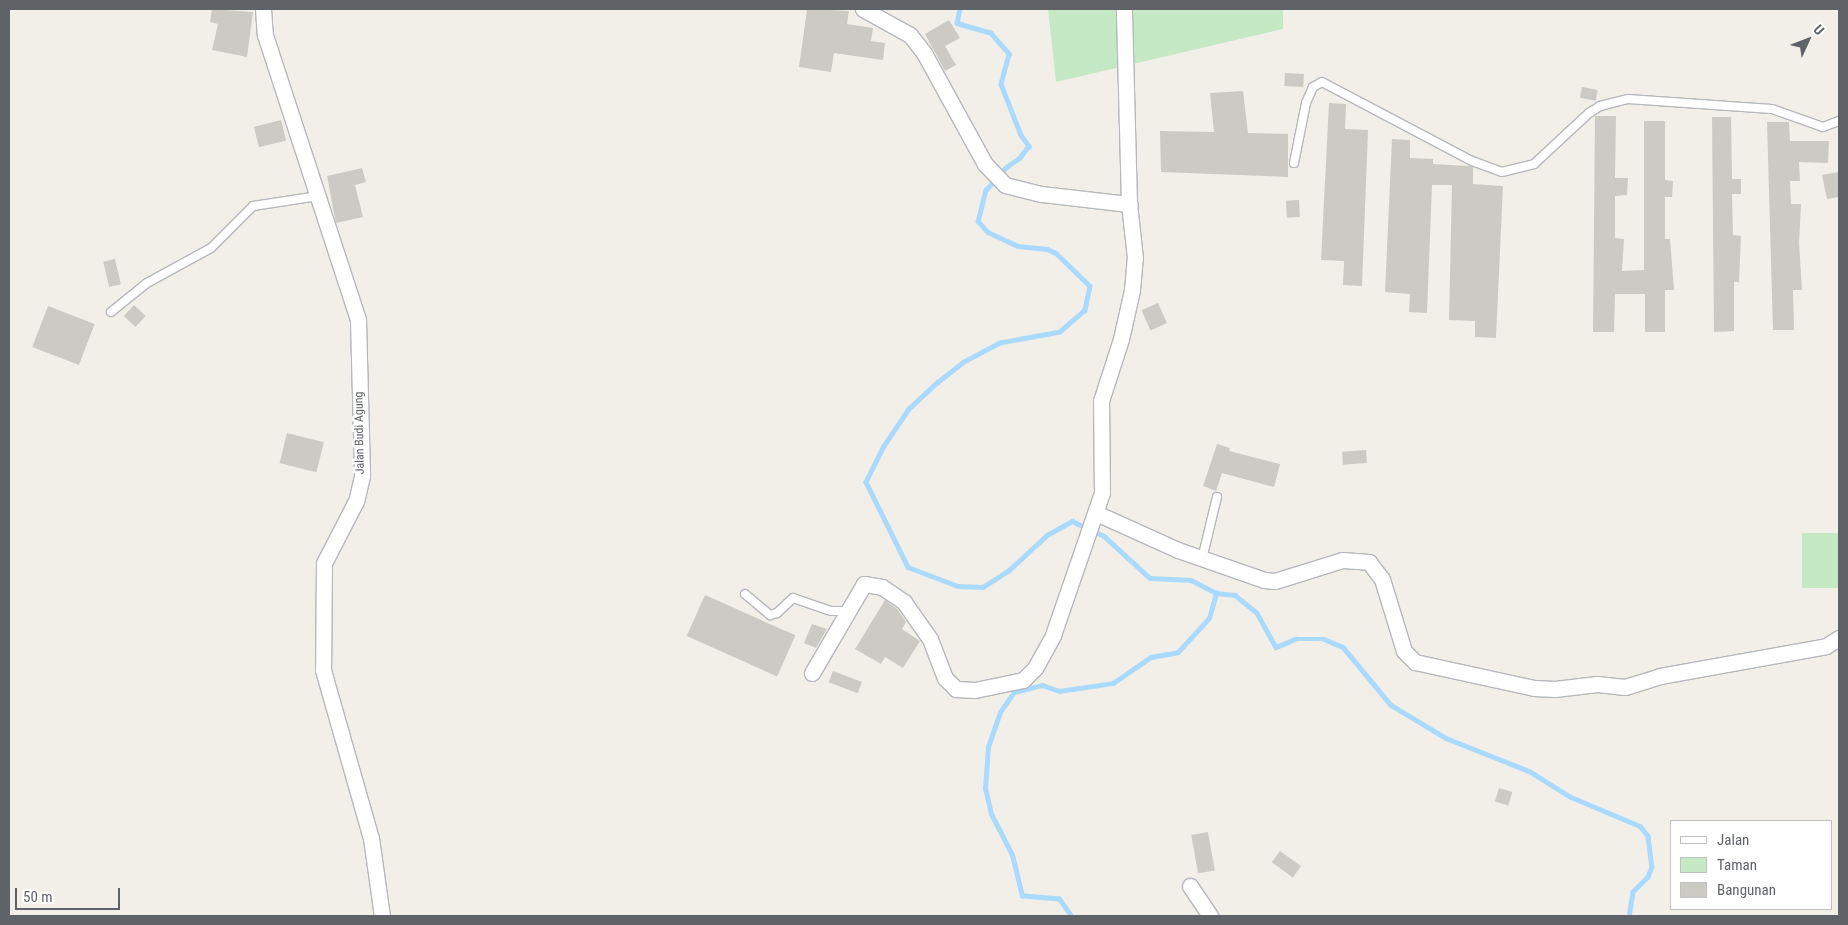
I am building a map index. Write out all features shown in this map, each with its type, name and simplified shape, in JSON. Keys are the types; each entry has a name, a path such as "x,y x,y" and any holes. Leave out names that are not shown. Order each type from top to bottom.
{"street":[{"name":"Jalan Budi Agung","path":"263,9 265,35 358,320 362,457 356,501 335,535 323,568 323,670 371,838 382,916"},
{"path":"863,9 910,35 924,53 992,173 1005,185 1042,194 1129,204"},
{"path":"812,674 846,611 864,584 882,587 904,602 922,626 945,678 956,689 975,690 1014,684 1035,668 1047,648 1070,592 1082,545 1094,517 1104,483 1101,401 1121,340 1132,290 1135,258 1129,204 1124,9"},
{"path":"1094,517 1202,559 1270,581 1342,560 1369,562 1382,579 1404,651 1415,662 1545,690 1597,684 1625,687 1660,676 1826,646 1839,638"},
{"path":"1190,886 1210,916"}],"lane":[{"path":"1294,163 1306,103 1313,87 1322,82 1472,161 1502,172 1534,164 1589,112 1600,106 1628,99 1772,109 1823,127 1839,121"},
{"path":"111,312 147,282 212,248 253,206 318,196"},
{"path":"1202,559 1217,497"},
{"path":"744,594 770,615 777,613 793,598 831,611 846,611"}],"green space":[{"path":"1048,9 1283,9 1283,29 1056,82"},
{"path":"1802,533 1839,533 1839,588 1802,588"}],"building":[{"path":"212,9 253,12 247,57 212,50 218,24 210,22"},
{"path":"807,9 849,11 847,24 873,28 871,41 885,43 883,60 834,53 831,72 799,67"},
{"path":"949,20 960,38 945,46 956,65 945,71 925,34"},
{"path":"1285,73 1304,74 1303,87 1284,86"},
{"path":"1582,87 1598,90 1596,101 1580,98"},
{"path":"1243,91 1248,133 1288,134 1288,177 1161,172 1160,131 1214,132 1210,93"},
{"path":"1329,103 1346,104 1345,129 1368,130 1362,286 1343,285 1344,261 1321,260"},
{"path":"1595,116 1616,116 1615,178 1628,178 1627,195 1615,196 1615,238 1624,239 1622,271 1644,270 1644,121 1665,121 1665,180 1673,181 1672,197 1665,197 1665,239 1670,239 1674,290 1665,290 1665,332 1645,332 1645,294 1615,294 1614,332 1593,332"},
{"path":"1712,117 1731,117 1732,179 1741,179 1741,194 1732,194 1733,235 1741,236 1739,282 1734,282 1734,331 1714,332"},
{"path":"281,120 286,140 259,147 254,127"},
{"path":"1767,122 1789,122 1790,141 1829,141 1828,163 1799,162 1800,181 1790,181 1791,204 1801,204 1799,243 1802,290 1793,290 1794,330 1773,330"},
{"path":"1392,139 1410,140 1410,158 1433,159 1433,164 1473,167 1473,184 1503,186 1496,338 1475,337 1475,321 1449,320 1452,185 1432,185 1427,313 1409,312 1410,294 1385,292"},
{"path":"362,168 366,182 355,185 363,217 336,223 327,176"},
{"path":"1839,172 1839,197 1827,199 1822,175"},
{"path":"1299,200 1300,217 1287,218 1286,201"},
{"path":"115,259 121,284 109,287 103,262"},
{"path":"1158,303 1167,323 1151,330 1142,310"},
{"path":"134,305 146,316 135,327 124,316"},
{"path":"48,306 95,324 79,365 32,347"},
{"path":"287,433 324,442 316,472 280,463"},
{"path":"1217,444 1230,448 1229,451 1280,464 1274,487 1222,473 1216,491 1203,486"},
{"path":"1366,450 1367,463 1343,465 1342,452"},
{"path":"705,595 795,635 777,676 687,636"},
{"path":"885,600 897,609 906,622 902,629 920,641 903,668 885,657 881,664 855,649"},
{"path":"812,624 827,629 816,648 804,643"},
{"path":"833,671 862,682 858,693 829,682"},
{"path":"1499,788 1512,792 1508,805 1495,801"},
{"path":"1208,832 1215,870 1198,873 1191,835"},
{"path":"1280,851 1301,866 1293,878 1272,862"}],"waterway":[{"path":"960,9 957,23 991,33 1009,54 1001,84 1021,135 1029,146 1020,158 1007,167 986,190 978,221 988,232 1018,246 1047,249 1056,253 1090,286 1085,310 1060,332 1000,343 964,362 938,382 909,409 884,446 866,482 908,567 958,586 983,587 1008,571 1047,535 1072,521 1104,536 1150,578 1191,580 1216,593"},
{"path":"1071,916 1059,899 1022,896 1012,855 991,814 985,789 988,747 1000,712 1014,692 1042,685 1059,691 1113,683 1151,657 1178,652 1209,618 1216,593 1235,595 1257,613 1276,647 1295,639 1324,639 1343,647 1391,705 1446,738 1529,771 1571,797 1640,826 1648,836 1652,867 1648,877 1633,892 1629,916"}]}
